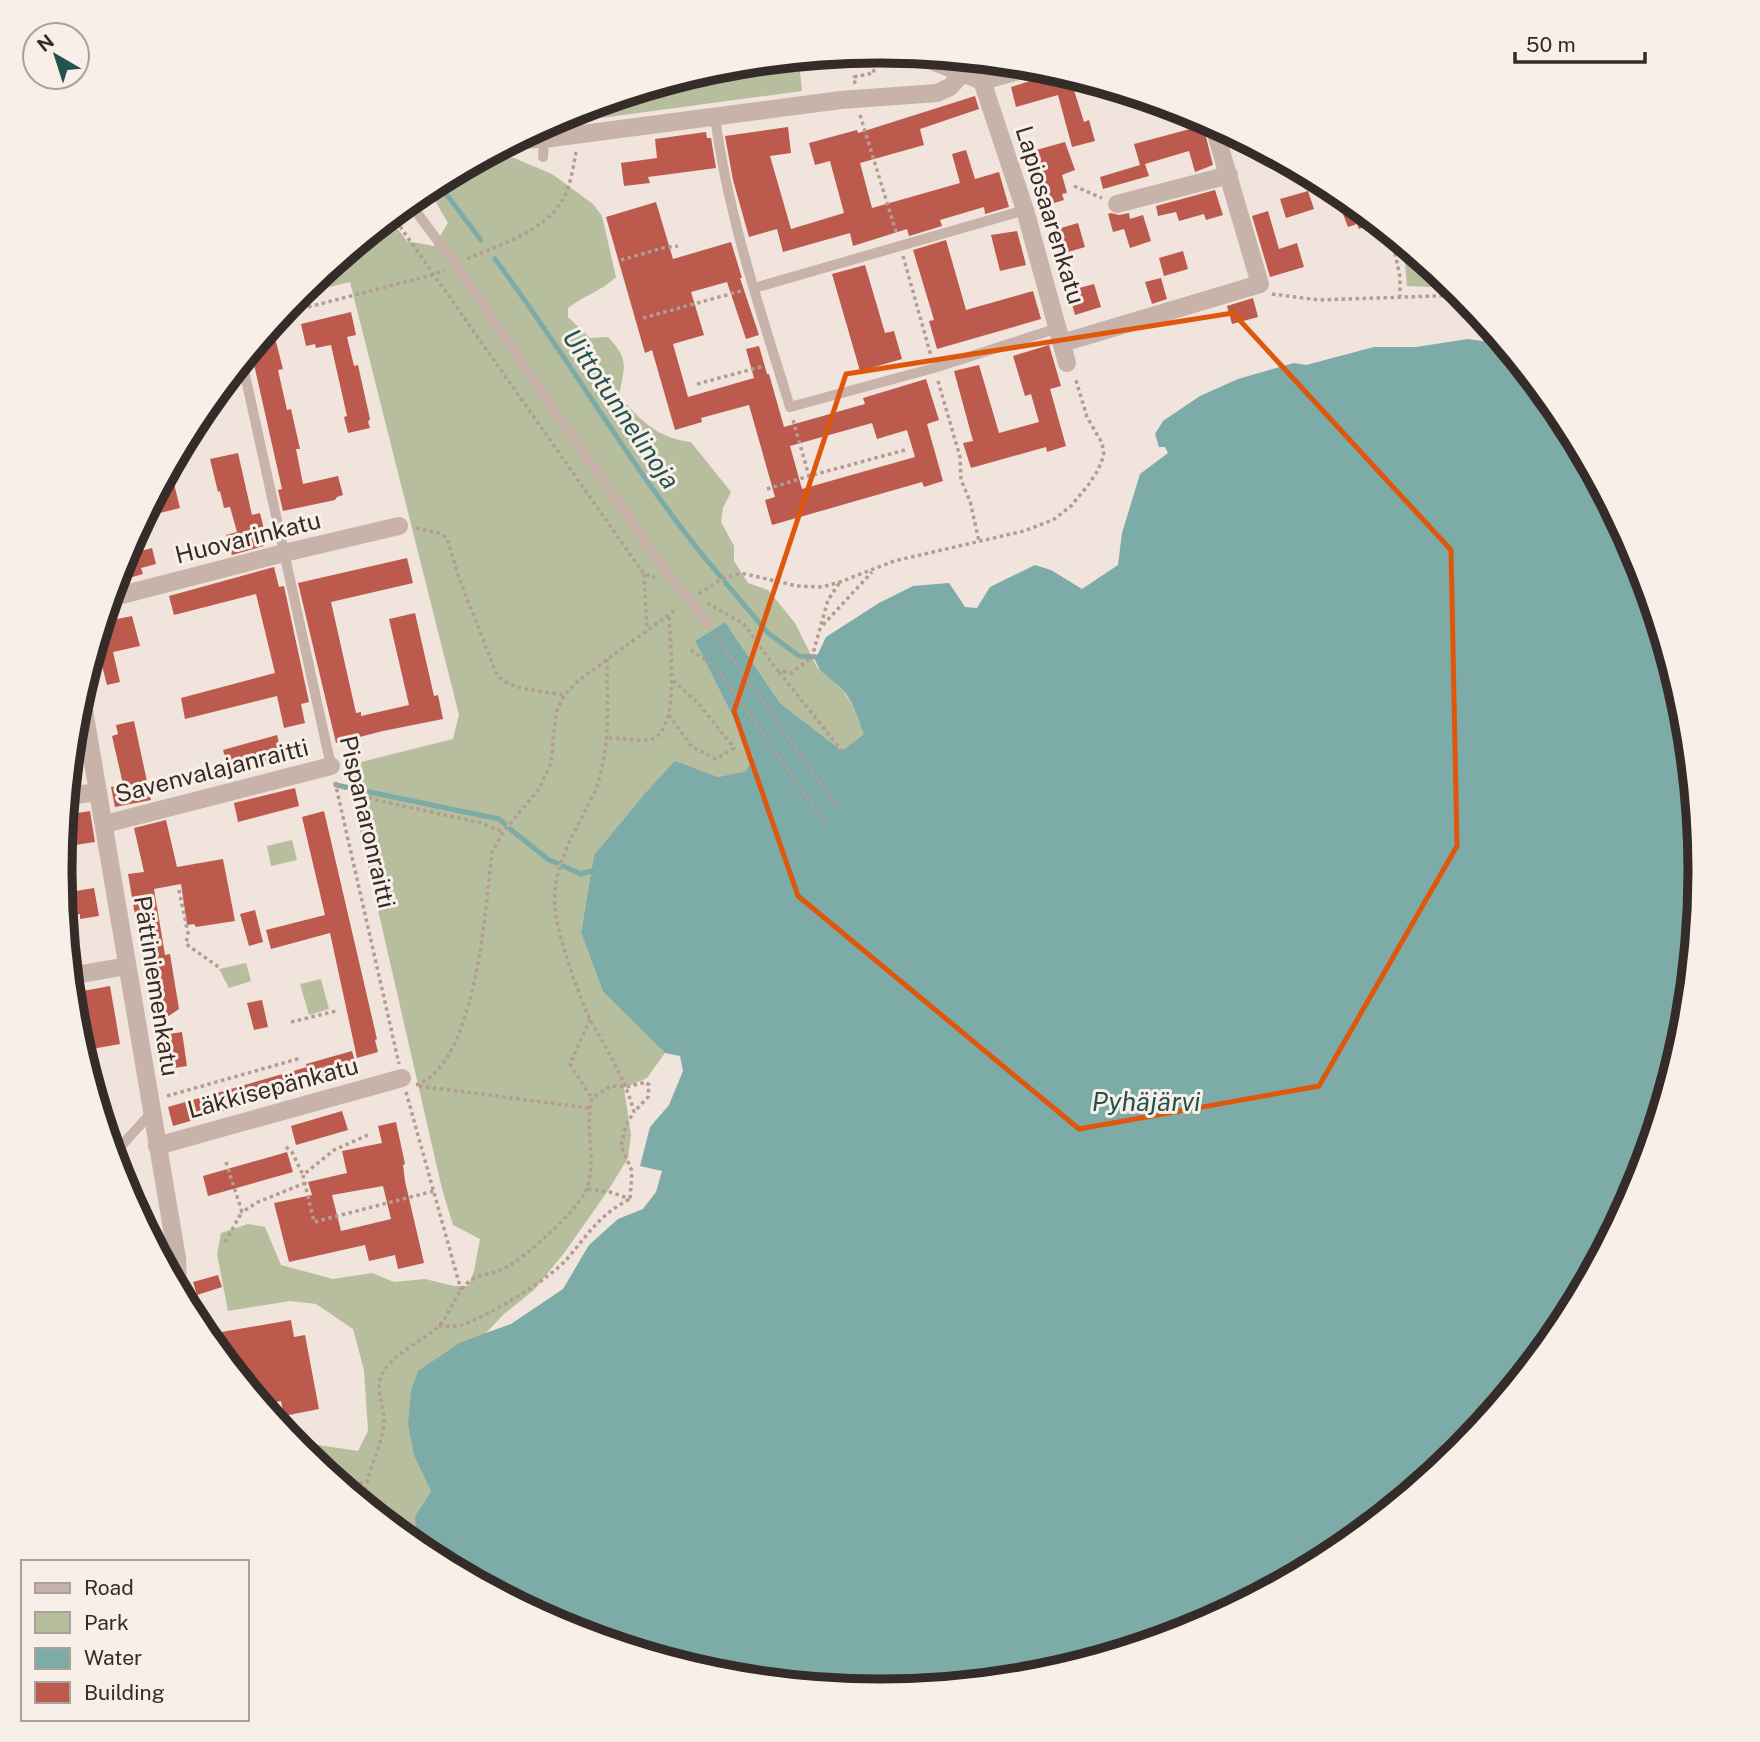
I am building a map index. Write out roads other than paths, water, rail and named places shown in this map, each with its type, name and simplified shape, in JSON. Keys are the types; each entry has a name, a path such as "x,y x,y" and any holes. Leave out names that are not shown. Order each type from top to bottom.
{"street":[{"path":"943,66 982,81 1008,74"},
{"path":"529,144 544,148 715,117 841,100 937,93 950,87 962,74"},
{"name":"Lapiosaarenkatu","path":"982,81 1025,210 1067,363"},
{"path":"1060,335 1260,284 1217,137"},
{"path":"1117,204 1228,175"},
{"name":"Huovarinkatu","path":"121,595 399,526"},
{"name":"Pättiniemenkatu","path":"86,723 177,1270"},
{"name":"Savenvalajanraitti","path":"105,824 331,766"},
{"path":"76,795 98,792"},
{"path":"79,975 127,967"},
{"name":"Läkkisepänkatu","path":"157,1146 410,1082"}],"lane":[{"path":"715,117 725,178 754,288 790,407 1060,335"},
{"path":"415,210 455,264 599,479 706,623"},
{"path":"754,288 1025,210"},
{"name":"Pispanaronraitti","path":"244,372 331,766"},
{"path":"121,1146 152,1112"}],"water":[{"name":"Pyhäjärvi","path":"1468,339 1490,342 1552,422 1580,467 1605,514 1645,611 1672,713 1686,818 1688,871 1681,976 1672,1029 1645,1131 1605,1228 1580,1275 1521,1363 1487,1404 1413,1478 1372,1512 1284,1571 1237,1596 1140,1636 1038,1663 985,1672 880,1679 827,1677 775,1672 671,1651 620,1636 523,1596 476,1571 416,1532 415,1516 431,1491 414,1455 408,1424 411,1391 418,1371 461,1342 511,1324 563,1289 589,1245 618,1219 643,1209 656,1192 662,1171 640,1166 650,1127 669,1105 683,1071 680,1056 665,1053 603,992 581,932 594,855 675,761 718,777 746,771 753,757 695,641 725,622 780,703 842,751 864,734 849,698 815,660 826,637 879,603 913,586 949,583 965,607 977,608 990,587 1035,565 1051,570 1082,589 1118,565 1122,533 1140,474 1168,453 1165,447 1159,447 1155,434 1163,421 1200,396 1238,379 1294,363 1306,365 1374,347 1416,347"}],"waterway":[{"name":"Uittotunnelinoja","path":"444,191 481,240"},
{"name":"Uittotunnelinoja","path":"495,259 661,500 721,577"},
{"name":"Uittotunnelinoja","path":"725,582 768,633 799,656 817,657"},
{"path":"336,785 499,819 505,824"},
{"path":"510,829 549,860 557,863"},
{"path":"563,866 581,874 591,871"}]}
